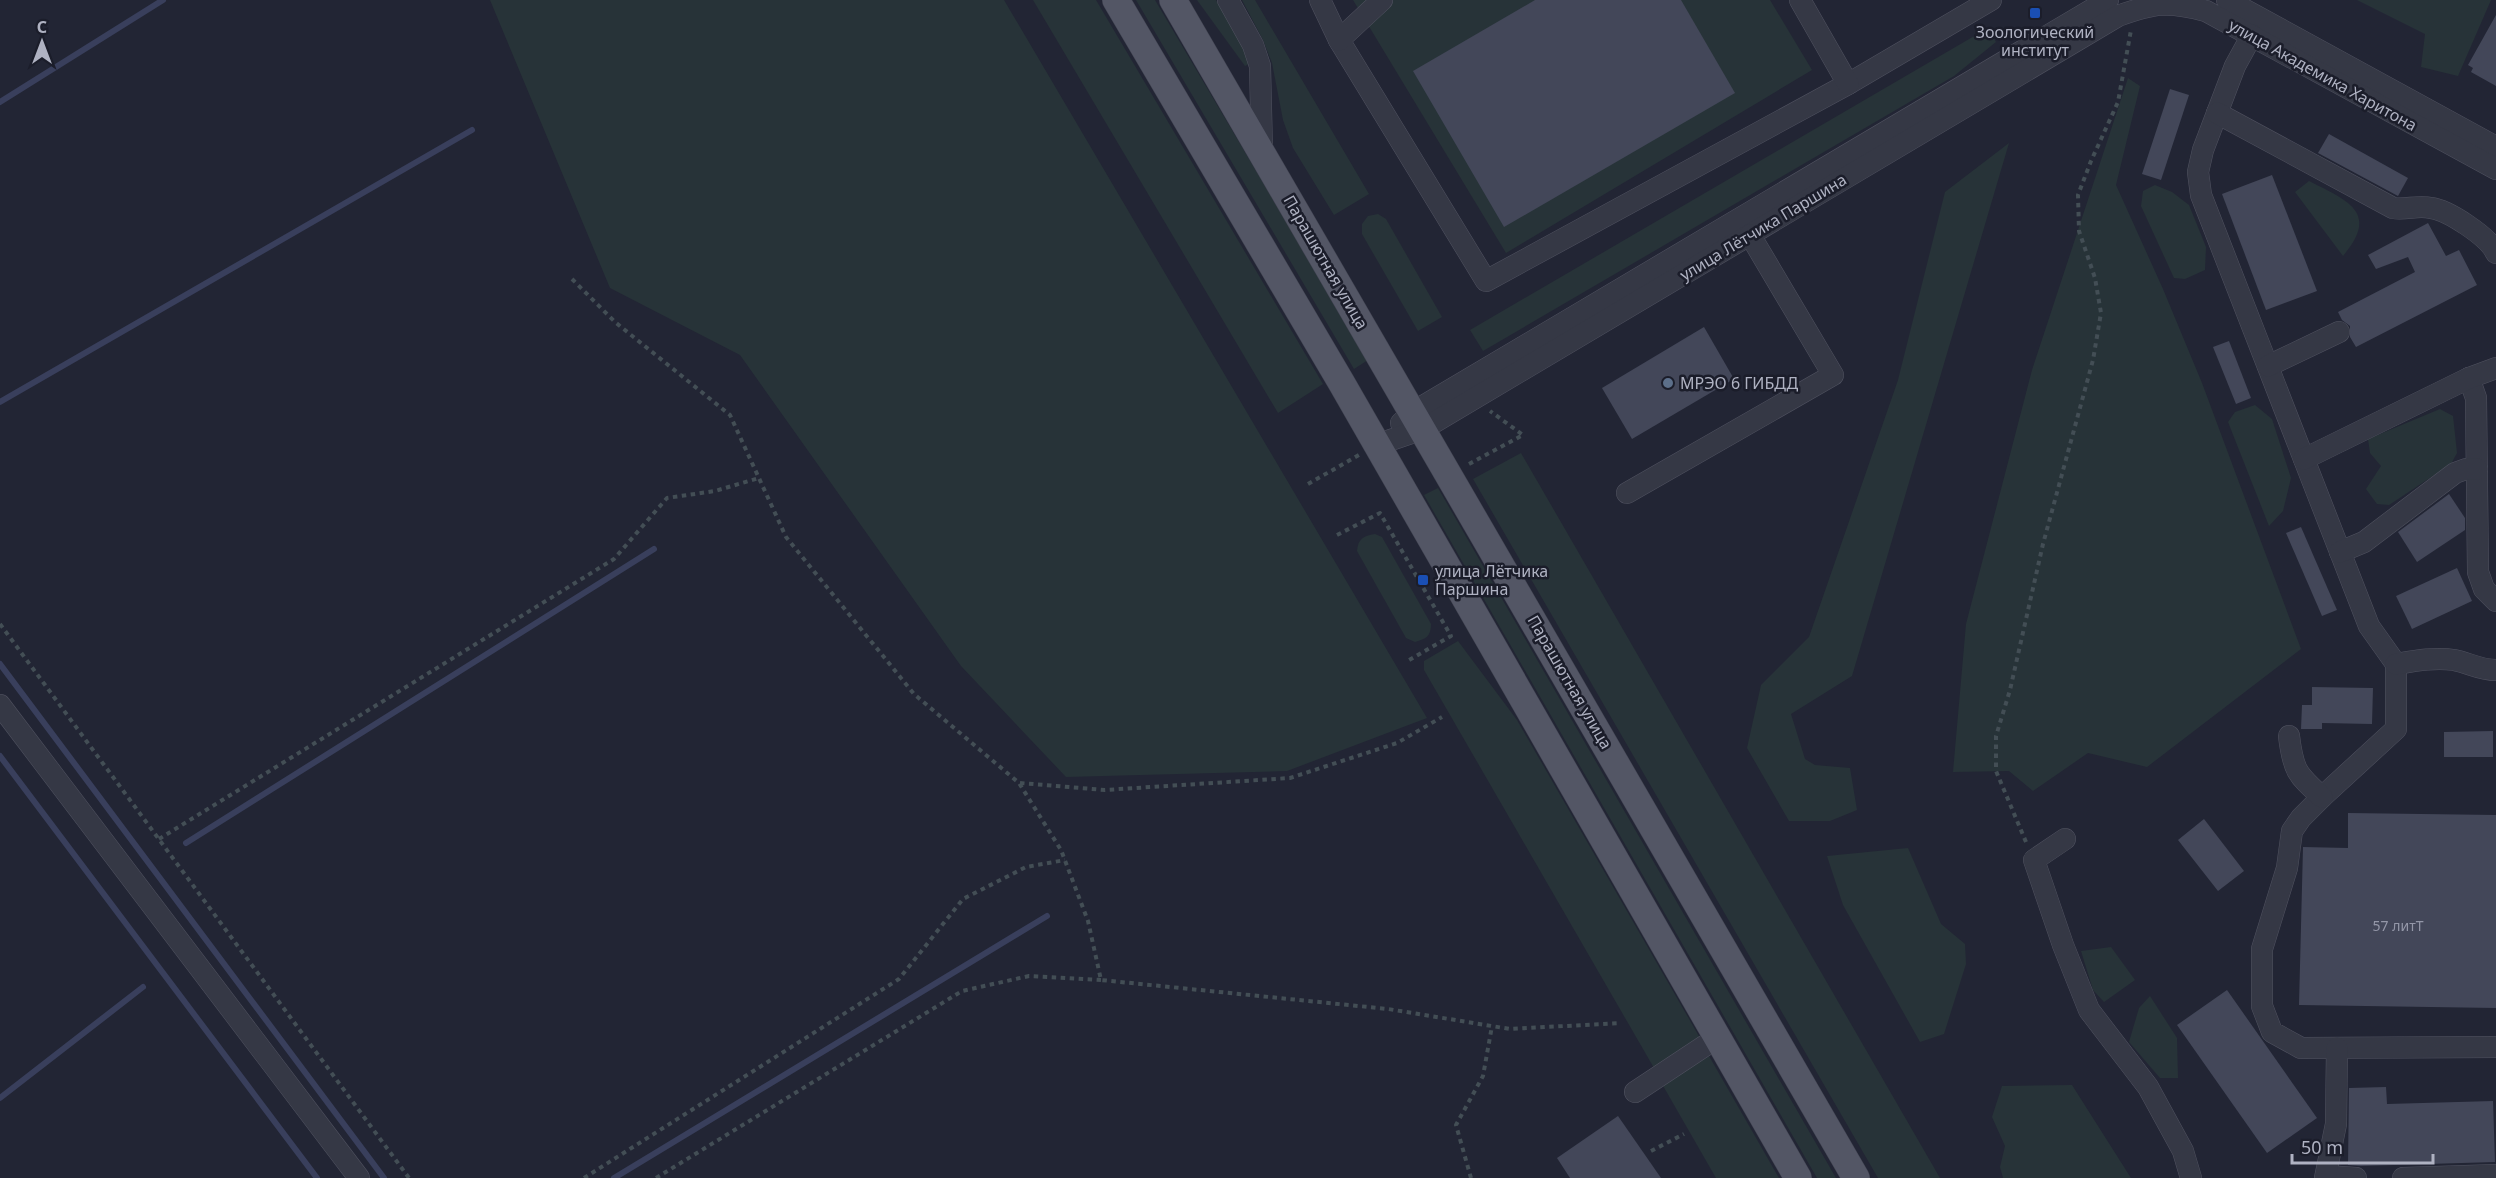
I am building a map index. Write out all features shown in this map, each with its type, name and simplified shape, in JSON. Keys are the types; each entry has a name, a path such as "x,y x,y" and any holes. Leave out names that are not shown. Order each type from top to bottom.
{"main road":[{"path":"1116,0 1376,445 1798,1178"},
{"name":"Парашютная улица","path":"1173,0 1856,1178"}],"street":[{"path":"1228,0 1253,45 1260,66 1262,150"},
{"path":"1320,0 1339,40 1486,281 1848,84 1991,0"},
{"path":"1339,40 1382,0"},
{"path":"1800,0 1848,84"},
{"name":"улица Лётчика Паршина","path":"1376,445 2108,0"},
{"name":"улица Академика Харитона","path":"2227,0 2496,147"},
{"name":"улица Академика Харитона","path":"2142,7 2163,3 2185,5 2206,11 2496,169"},
{"name":"улица Лётчика Паршина","path":"1418,420 1750,235 2118,16 2142,7"},
{"path":"2252,35 2235,66 2203,150 2198,172 2201,195 2369,626 2396,664 2396,729 2322,797 2301,818 2292,831 2287,868 2262,949 2262,1006 2272,1032 2301,1048 2496,1047"},
{"path":"2217,112 2393,208 2406,210 2418,207 2432,208 2445,213 2482,236 2496,253"},
{"path":"1627,492 1833,375 1750,235"},
{"path":"2268,366 2339,332"},
{"path":"2304,459 2469,378 2496,368"},
{"path":"2469,378 2476,398 2478,572 2484,589 2496,601"},
{"path":"2340,552 2364,542 2454,473 2466,469 2477,469"},
{"path":"2396,664 2425,659 2453,660 2484,670 2496,670"},
{"path":"0,705 359,1178"},
{"path":"2289,736 2291,760 2300,777 2322,797"},
{"path":"2065,839 2034,860 2063,945 2089,1010 2148,1088 2183,1151 2191,1178"},
{"path":"1635,1092 1718,1037"},
{"path":"2337,1048 2336,1124 2326,1177 2356,1178"},
{"path":"2403,1178 2496,1175"}],"path":[{"path":"2034,860 1996,771 1996,736 2010,690 2043,544 2093,360 2101,313 2095,278 2079,231 2078,195 2091,160 2118,102 2131,29"},
{"path":"572,279 615,321 730,415 786,537 914,694 1019,783 1061,850 1088,921 1101,980"},
{"path":"1470,464 1523,435 1484,406"},
{"path":"1308,484 1376,445"},
{"path":"159,839 614,559 667,498 715,491 759,478"},
{"path":"1337,536 1380,513 1451,636 1409,660"},
{"path":"0,624 410,1178"},
{"path":"1019,783 1105,790 1290,778 1396,743 1442,717"},
{"path":"584,1178 899,979 963,899 1026,867 1065,860"},
{"path":"656,1178 962,991 1029,976 1101,980 1388,1009 1510,1029 1620,1023"},
{"path":"1470,1178 1456,1125 1482,1076 1492,1026"},
{"path":"1651,1151 1683,1134"}],"shaded area":[{"path":"490,0 1004,0 1427,718 1287,771 1066,777 961,666 740,355 610,288"},
{"path":"1033,0 1096,0 1323,384 1278,413"},
{"path":"1136,0 1155,0 1368,360 1354,369"},
{"path":"1197,0 1216,0 1244,48 1249,64 1245,66"},
{"path":"1242,0 1255,0 1369,194 1334,215 1293,148 1283,120 1272,63"},
{"path":"1353,0 1770,0 1812,70 1506,253"},
{"path":"2357,0 2491,0 2458,76 2421,67 2425,34"},
{"path":"1988,28 1996,42 1954,76 1483,351 1470,330"},
{"path":"2128,78 2140,86 2116,185 2202,383 2301,649 2147,767 2088,753 2033,791 2009,771 1953,772 1966,624 2032,370"},
{"path":"2009,143 1852,676 1791,714 1805,759 1815,765 1850,768 1857,810 1830,821 1789,821 1747,748 1761,685 1809,637 1898,380 1945,192"},
{"path":"2309,181 2346,201 2359,218 2359,228 2354,241 2343,256 2295,192"},
{"path":"2155,185 2172,192 2189,205 2206,247 2205,270 2185,279 2174,278 2141,206 2143,191"},
{"path":"1378,214 1386,219 1442,317 1418,331 1362,234 1362,224 1368,216"},
{"path":"2255,405 2272,419 2291,478 2283,511 2269,526 2228,422 2235,412"},
{"path":"2440,409 2453,416 2457,453 2451,464 2389,505 2377,504 2366,489 2381,466 2370,453 2368,439"},
{"path":"1521,453 1940,1178 1878,1178 1473,479"},
{"path":"1438,488 1836,1178 1817,1178 1424,495"},
{"path":"1375,534 1382,537 1431,624 1429,634 1422,640 1415,642 1406,638 1357,551 1362,539"},
{"path":"1458,641 1517,720 1700,1038 1654,1068 1424,670 1424,661"},
{"path":"1908,848 1941,924 1965,944 1966,964 1944,1034 1920,1042 1843,905 1827,856"},
{"path":"2111,947 2135,980 2104,1002 2093,990 2081,951"},
{"path":"2150,996 2177,1038 2178,1078 2160,1078 2129,1042 2139,1008"},
{"path":"1709,1056 1779,1178 1716,1178 1662,1084"},
{"path":"2072,1085 2131,1178 2003,1178 2000,1167 2005,1146 1992,1117 2002,1086"}],"building":[{"path":"1535,0 1681,0 1735,93 1504,227 1413,71"},
{"path":"2496,15 2496,86 2471,72 2473,68 2468,65"},
{"path":"2170,89 2189,95 2161,180 2142,174"},
{"path":"2329,134 2408,178 2398,196 2318,153"},
{"path":"2272,175 2317,291 2266,310 2222,194"},
{"path":"2428,223 2446,256 2459,250 2477,285 2356,347 2350,337 2350,326 2342,320 2338,312 2415,272 2408,257 2376,269 2368,255"},
{"name":"МРЭО 6 ГИБДД","path":"1704,327 1734,379 1632,439 1602,388"},
{"path":"2229,341 2251,398 2236,404 2213,347"},
{"path":"2449,494 2465,518 2465,530 2417,562 2398,532"},
{"path":"2301,527 2337,610 2322,616 2286,533"},
{"path":"2457,568 2472,601 2412,629 2396,596"},
{"path":"2312,687 2373,688 2372,724 2322,723 2322,729 2301,729 2302,705 2312,705"},
{"path":"2493,731 2493,757 2444,757 2444,732"},
{"path":"2348,813 2496,815 2496,1008 2299,1005 2303,847 2348,848"},
{"path":"2204,819 2244,871 2218,891 2178,840"},
{"path":"2227,990 2317,1118 2267,1153 2177,1025"},
{"path":"2386,1087 2387,1104 2493,1101 2495,1162 2348,1165 2349,1088"},
{"path":"1618,1116 1661,1178 1570,1178 1557,1158"}],"waterway":[{"path":"0,102 163,0"},
{"path":"0,402 472,130"},
{"path":"186,843 654,549"},
{"path":"0,664 384,1178"},
{"path":"0,756 317,1178"},
{"path":"614,1178 1047,916"},
{"path":"0,1098 143,987"}],"place":[{"name":"Зоологический институт","path":"2035,13"},
{"name":"МРЭО 6 ГИБДД","path":"1668,383"},
{"name":"улица Лётчика Паршина","path":"1423,580"}]}
